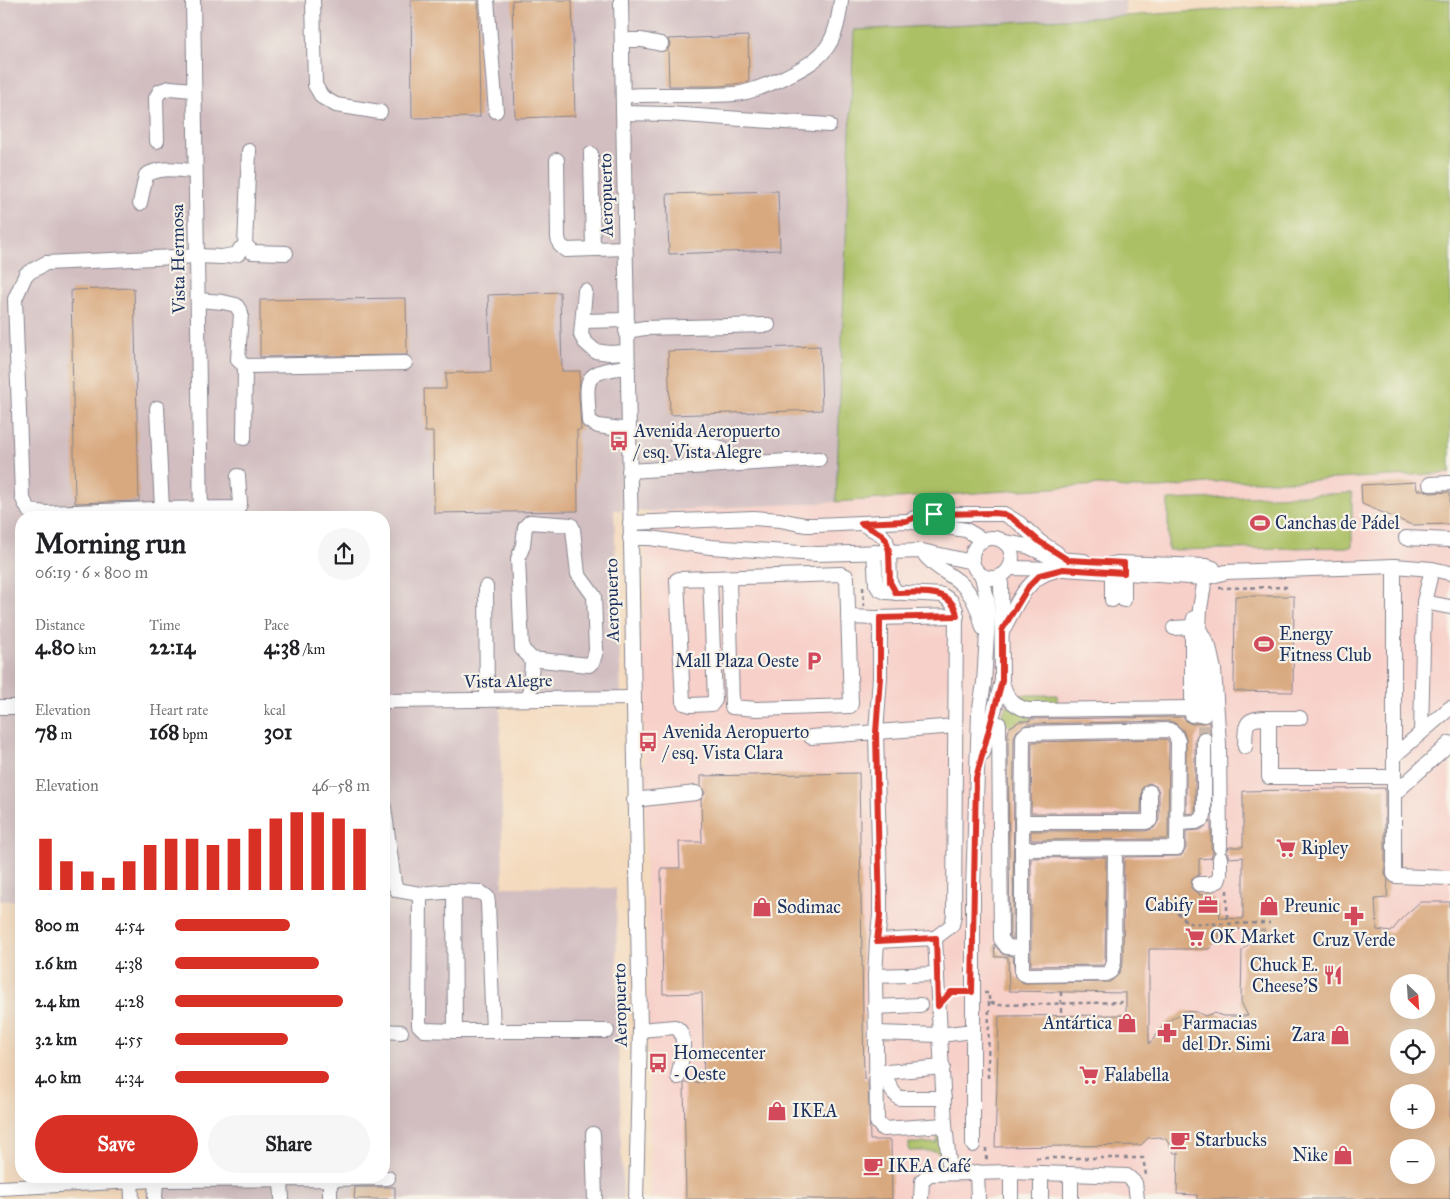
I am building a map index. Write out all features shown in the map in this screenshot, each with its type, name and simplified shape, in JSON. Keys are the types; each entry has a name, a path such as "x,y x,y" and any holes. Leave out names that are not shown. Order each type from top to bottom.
{"street":[{"name":"Vista Hermosa","path":"192,0 201,511"},
{"path":"313,0 315,85 322,97 336,105 380,112"},
{"path":"487,0 496,111"},
{"name":"Aeropuerto","path":"621,0 632,698 640,1030 636,1199"},
{"path":"623,96 642,94 735,94 770,84 813,63 826,50 837,28 841,0"},
{"path":"622,40 642,40 661,44"},
{"path":"157,141 156,98 160,90 170,88 193,90"},
{"path":"623,113 829,125"},
{"path":"245,251 249,151"},
{"path":"591,154 593,249"},
{"path":"557,160 558,238 560,245 566,250 625,248"},
{"path":"140,203 146,175 151,172 158,169 195,171"},
{"path":"35,511 29,510 22,497 15,299 26,274 46,262 197,256 222,257 245,251 286,253"},
{"path":"585,291 581,335 595,351 608,353 627,352"},
{"path":"198,300 236,305 241,313 238,360 245,366 405,363"},
{"path":"583,322 645,328 768,324"},
{"path":"244,438 245,366"},
{"path":"627,367 607,369 594,373 587,383 589,421 598,426 628,430"},
{"path":"157,408 162,509"},
{"path":"676,436 721,448 734,464"},
{"path":"629,471 819,459"},
{"path":"216,511 238,508 240,504 238,476"},
{"path":"1430,484 1450,483"},
{"path":"104,511 162,509 182,511"},
{"path":"906,521 919,516 934,514 1004,514 1019,523 1066,565"},
{"path":"630,523 753,518 780,520 805,525 906,521 966,530 983,540"},
{"path":"529,699 531,659 522,649 520,639 518,559 524,545 525,527 530,522 571,524 578,574 594,596 596,651 593,661 589,665 531,659"},
{"path":"861,523 881,534 886,540 889,551 890,582 896,593"},
{"path":"630,538 650,538 710,547 817,554 922,551 972,562"},
{"path":"1066,565 1027,546 1004,542 996,538 983,540 972,552 972,562 977,573 992,579 1006,572 1066,565 1205,572 1394,566 1432,569 1450,573"},
{"path":"1406,538 1450,540"},
{"path":"1004,542 1011,552 1012,563 1006,572 1002,630 1000,724 1002,939 1007,947 1022,948"},
{"path":"922,551 931,562 959,582 968,591 977,607 986,639"},
{"path":"874,552 877,587 882,591 942,595 950,601 956,610 957,616 954,915 952,925 936,938 877,941"},
{"path":"1002,630 1029,586 1040,575 1066,565"},
{"path":"1394,566 1395,875 1450,878"},
{"path":"1118,568 1118,600"},
{"path":"1421,733 1424,602 1432,569"},
{"path":"1002,681 1004,691 1010,701 1017,707 1028,710 1194,708 1198,711 1198,715 1195,628 1200,609 1205,572"},
{"path":"710,578 715,700 712,704 687,704 683,701 676,582 679,579 710,578 844,575 847,578 850,706 733,708 729,578"},
{"path":"980,1142 972,992 976,778 979,714 984,683 987,599 982,576"},
{"path":"486,587 487,700"},
{"path":"1424,602 1450,607"},
{"path":"848,620 957,616"},
{"path":"878,620 880,677 876,733 880,908 875,976 875,1007 880,1072 877,1122 883,1129 944,1125"},
{"path":"1174,628 1195,628"},
{"path":"1195,628 1209,647 1214,670 1218,744 1220,853 1220,875 1218,881 1210,884 1199,884"},
{"path":"984,683 987,704 1000,724"},
{"name":"Vista Alegre","path":"390,701 632,698"},
{"path":"0,707 15,707"},
{"path":"1394,756 1450,708"},
{"path":"1245,747 1248,722 1256,718 1300,718"},
{"path":"1269,718 1269,777 1394,777"},
{"path":"976,778 1000,724"},
{"path":"811,737 956,726"},
{"path":"1022,849 1177,848 1178,741 1175,734 1167,729 1027,733 1023,738 1022,822 1022,849 1022,948 1022,970 1022,973 1027,975 1106,974 1111,971 1114,962 1115,849"},
{"path":"1178,823 1196,822 1202,819 1204,815 1204,739"},
{"path":"1394,794 1450,743"},
{"path":"1022,822 1146,822 1150,820 1150,792"},
{"path":"634,800 696,793"},
{"path":"390,854 394,884 397,890 420,894 454,891 480,892 487,897 493,1031"},
{"path":"454,891 455,1031"},
{"path":"420,894 419,1025 424,1030 607,1031"},
{"path":"936,938 944,1125 950,1172"},
{"path":"875,976 937,974"},
{"path":"875,1007 920,1005"},
{"path":"640,1030 674,1027 679,1029 683,1035 683,1044 678,1077"},
{"path":"390,1031 402,1032"},
{"path":"876,1033 940,1035 973,1031"},
{"path":"880,1072 942,1068"},
{"path":"880,1072 892,1092 899,1098 944,1098"},
{"path":"593,1134 595,1199"},
{"path":"921,1199 921,1184 926,1175 950,1172 1127,1176 1135,1183 1137,1199"},
{"path":"978,1172 978,1199"},
{"path":"1011,1172 1011,1199"},
{"path":"1041,1173 1041,1199"},
{"path":"1071,1174 1071,1199"},
{"path":"0,1188 73,1183"},
{"path":"131,1183 132,1199"},
{"path":"155,1199 156,1183"},
{"path":"282,1199 283,1183"},
{"path":"323,1183 330,1199"}],"path":[{"path":"862,585 863,605 878,620"},
{"path":"1177,913 1187,922 1220,924 1270,923"},
{"path":"938,1006 951,992 989,993 988,1080"},
{"path":"1061,992 1061,1015"},
{"path":"989,1002 999,1005 1126,1002"},
{"path":"980,1142 986,1158 993,1159"},
{"path":"1031,1158 1143,1158 1146,1177"}],"shaded area":[{"path":"0,0 1125,0 1125,16 854,30 836,502 651,511 614,510 621,696 500,698 503,887 616,888 623,1199 147,1199 147,1183 390,1183 390,511 15,511 15,900 0,901"},
{"name":"Mall Plaza Oeste","path":"1450,473 1450,1199 651,1199 644,732 640,627 645,598 646,554 651,511 836,502 1099,485 1125,488 1225,481 1252,482"}],"green space":[{"path":"1369,0 1450,0 1450,473 1297,481 1225,481 1161,488 1125,488 1099,485 836,502 854,30 1125,16"},
{"name":"Canchas de Pádel","path":"1352,493 1352,547 1168,550 1168,500"},
{"path":"1013,695 1057,695 1058,708 1026,707"},
{"path":"1007,705 1030,714 1030,721 1020,721 1010,727 1001,717"},
{"path":"938,1134 941,1138 943,1154 939,1154 936,1151 909,1151 909,1143 937,1143"}],"building":[{"path":"411,0 478,0 480,117 412,118"},
{"path":"512,0 572,0 575,116 515,118"},
{"path":"748,36 749,82 720,86 669,86 668,49 670,45 668,39"},
{"path":"778,191 780,250 669,254 667,194"},
{"path":"134,288 139,501 75,503 71,290"},
{"path":"560,292 562,371 580,371 581,430 577,430 578,511 434,513 433,432 425,432 424,389 446,389 446,373 491,372 488,295"},
{"path":"406,298 407,355 260,357 260,300"},
{"path":"820,346 822,410 670,415 668,351"},
{"path":"1416,482 1417,490 1424,490 1430,493 1450,492 1450,524 1412,525 1362,504 1361,485"},
{"name":"Energy Fitness Club","path":"1235,596 1294,596 1293,692 1234,691"},
{"path":"1184,717 1187,722 1192,724 1209,722 1209,732 1200,731 1195,739 1195,813 1186,814 1186,738 1183,730 1175,723 1170,721 1027,724 1017,731 1014,737 1012,939 1010,936 1008,753 1008,733 1010,727 1020,721 1030,721 1030,719"},
{"path":"1167,739 1169,743 1168,839 1031,840 1031,831 1146,831 1154,828 1159,820 1159,792 1157,787 1150,783 1142,788 1141,813 1031,813 1032,742"},
{"name":"Sodimac","path":"859,773 864,1079 868,1079 870,1140 891,1140 892,1199 686,1199 684,1083 704,1082 702,993 663,994 661,868 680,868 679,842 702,842 701,800 705,793 701,786 701,776"},
{"path":"1385,788 1385,874 1388,880 1387,898 1375,899 1377,930 1391,932 1403,917 1420,902 1450,902 1450,1199 1197,1199 1197,1195 1177,1194 1178,1153 1174,1153 1166,1139 1159,1137 1148,1138 1141,1145 995,1147 999,1016 1126,1015 1126,993 1009,991 1008,957 995,957 994,944 1002,954 1013,956 1015,977 1024,983 1110,982 1119,974 1123,962 1124,857 1181,856 1186,849 1186,831 1200,830 1211,821 1211,847 1213,852 1211,858 1199,859 1199,875 1192,879 1191,888 1199,893 1199,895 1208,894 1219,906 1220,918 1243,919 1243,857 1229,858 1227,852 1229,847 1243,847 1243,791","holes":["1220,929 1265,930 1242,950 1241,1002 1248,1016 1223,1016 1214,1013 1205,1016 1197,1012 1184,1011 1167,1022 1149,1044 1149,949 1209,949 1219,938"]},
{"path":"1106,857 1104,965 1031,966 1031,858"},
{"path":"355,1187 395,1187 395,1199 354,1199"}],"tunnel":[{"path":"1204,715 1204,739"}],"place":[{"name":"Avenida Aeropuerto / esq. Vista Alegre","path":"619,441"},
{"name":"Canchas de Pádel","path":"1260,523"},
{"name":"Energy Fitness Club","path":"1264,644"},
{"name":"Mall Plaza Oeste","path":"814,661"},
{"name":"Avenida Aeropuerto / esq. Vista Clara","path":"648,742"},
{"name":"Ripley","path":"1286,848"},
{"name":"Cabify","path":"1208,905"},
{"name":"Preunic","path":"1269,906"},
{"name":"Sodimac","path":"762,907"},
{"name":"Cruz Verde","path":"1354,916"},
{"name":"OK Market","path":"1195,937"},
{"name":"Chuck E. Cheese'S","path":"1333,975"},
{"name":"Antártica","path":"1127,1023"},
{"name":"Farmacias del Dr. Simi","path":"1167,1033"},
{"name":"Zara","path":"1340,1035"},
{"name":"Homecenter - Oeste","path":"658,1063"},
{"name":"Falabella","path":"1089,1075"},
{"name":"IKEA","path":"777,1111"},
{"name":"Starbucks","path":"1180,1140"},
{"name":"Nike","path":"1343,1155"},
{"name":"IKEA Café","path":"873,1166"}],"route":[{"path":"934,514 1004,514 1019,523 1048,548 1068,560 1124,563 1124,573 1063,569 1040,575 1020,599 1002,630 1002,681 976,778 972,992 951,992 938,1006 936,938 877,941 880,916 880,884 876,733 881,654 880,618 957,616 954,606 947,597 942,595 896,593 890,582 889,551 886,540 881,534 861,523 906,521 919,516 934,514"}]}
